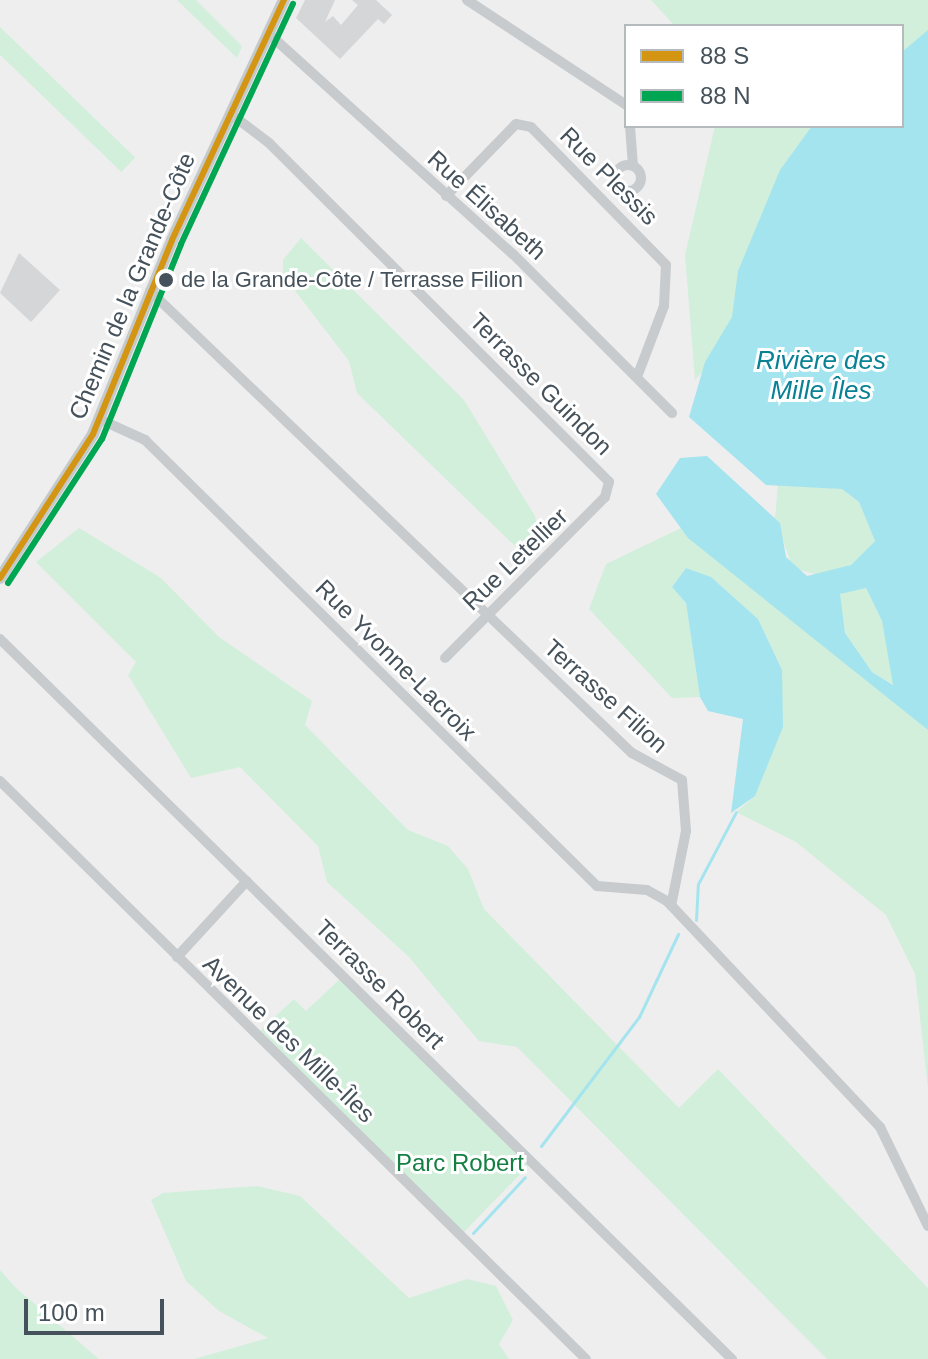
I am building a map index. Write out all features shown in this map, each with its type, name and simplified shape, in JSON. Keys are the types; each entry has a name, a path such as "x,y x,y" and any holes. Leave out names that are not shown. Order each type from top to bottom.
{"main road":[{"name":"Chemin de la Grande-Côte","path":"0,578 50,511 99,419 150,291 284,0"}],"street":[{"path":"471,1 624,104"},
{"name":"Rue Élisabeth","path":"268,33 446,196 672,413"},
{"name":"Terrasse Guindon","path":"231,114 269,143 610,488"},
{"name":"Rue Plessis","path":"446,196 521,122 664,262 667,295 637,377"},
{"path":"630,128 633,166"},
{"name":"Terrasse Filion","path":"150,291 632,753 682,780 686,831 671,906"},
{"name":"Rue Yvonne-Lacroix","path":"99,419 145,440 593,883 611,892 647,890 671,906"},
{"name":"Rue Letellier","path":"445,658 610,488"},
{"name":"Terrasse Robert","path":"0,639 732,1359"},
{"name":"Avenue des Mille-Îles","path":"0,781 586,1359"},
{"path":"177,957 247,881"},
{"path":"671,906 887,1136 928,1226"}],"green space":[{"path":"177,0 196,0 242,46 237,58"},
{"path":"651,0 928,0 928,57 904,80 904,24 673,24"},
{"path":"0,27 135,158 121,172 0,55"},
{"path":"715,128 839,128 739,332 695,380 685,255"},
{"path":"301,238 464,400 535,516 538,532 525,547 517,548 357,393 349,361 283,275 283,260"},
{"path":"778,483 842,489 859,502 875,541 851,565 822,576 793,568 775,519"},
{"path":"79,528 161,578 219,637 312,701 305,725 408,830 448,846 468,869 484,909 679,1108 718,1069 928,1288 928,1359 827,1359 517,1047 479,1041 409,957 327,882 318,846 240,767 191,778 128,675 136,662 36,562"},
{"path":"681,528 928,730 928,1088 915,974 886,915 796,842 736,812 755,796 782,670 758,619 711,577 686,568 672,587 686,603 700,697 672,698 589,609 606,564"},
{"path":"866,588 882,621 894,685 872,672 845,633 839,593"},
{"name":"Parc Robert","path":"340,979 530,1164 463,1233 259,1032 294,999 306,1011"},
{"path":"257,1186 300,1196 409,1298 467,1279 496,1286 513,1320 499,1344 509,1359 194,1359 268,1338 219,1311 186,1281 151,1200 163,1193"},
{"path":"0,1270 16,1288 99,1359 0,1359"}],"water":[{"name":"Rivière des Mille Îles","path":"928,30 928,730 688,538 656,494 680,458 707,456 780,523 786,557 807,576 851,565 875,541 859,502 842,489 766,485 689,417 705,362 732,317 738,271 780,170 811,128 904,128 904,50","holes":["866,588 882,621 893,685 872,672 845,633 840,594"]},
{"path":"686,568 711,577 758,619 782,670 783,727 755,796 731,813 743,719 708,711 700,697 686,603 672,587"}],"building":[{"path":"305,0 335,0 325,22 333,16 341,25 358,5 352,0 376,0 392,15 384,24 378,19 340,59 296,18"},
{"path":"19,253 60,290 31,322 0,293"}],"waterway":[{"path":"696,920 698,884 736,812"},
{"path":"541,1146 639,1017 678,934"},
{"path":"473,1233 525,1177"}],"transit line":[{"path":"0,578 93,434 172,240 284,0"},
{"path":"8,583 102,439 181,244 293,4"}],"place":[{"name":"de la Grande-Côte / Terrasse Filion","path":"166,280"}]}
